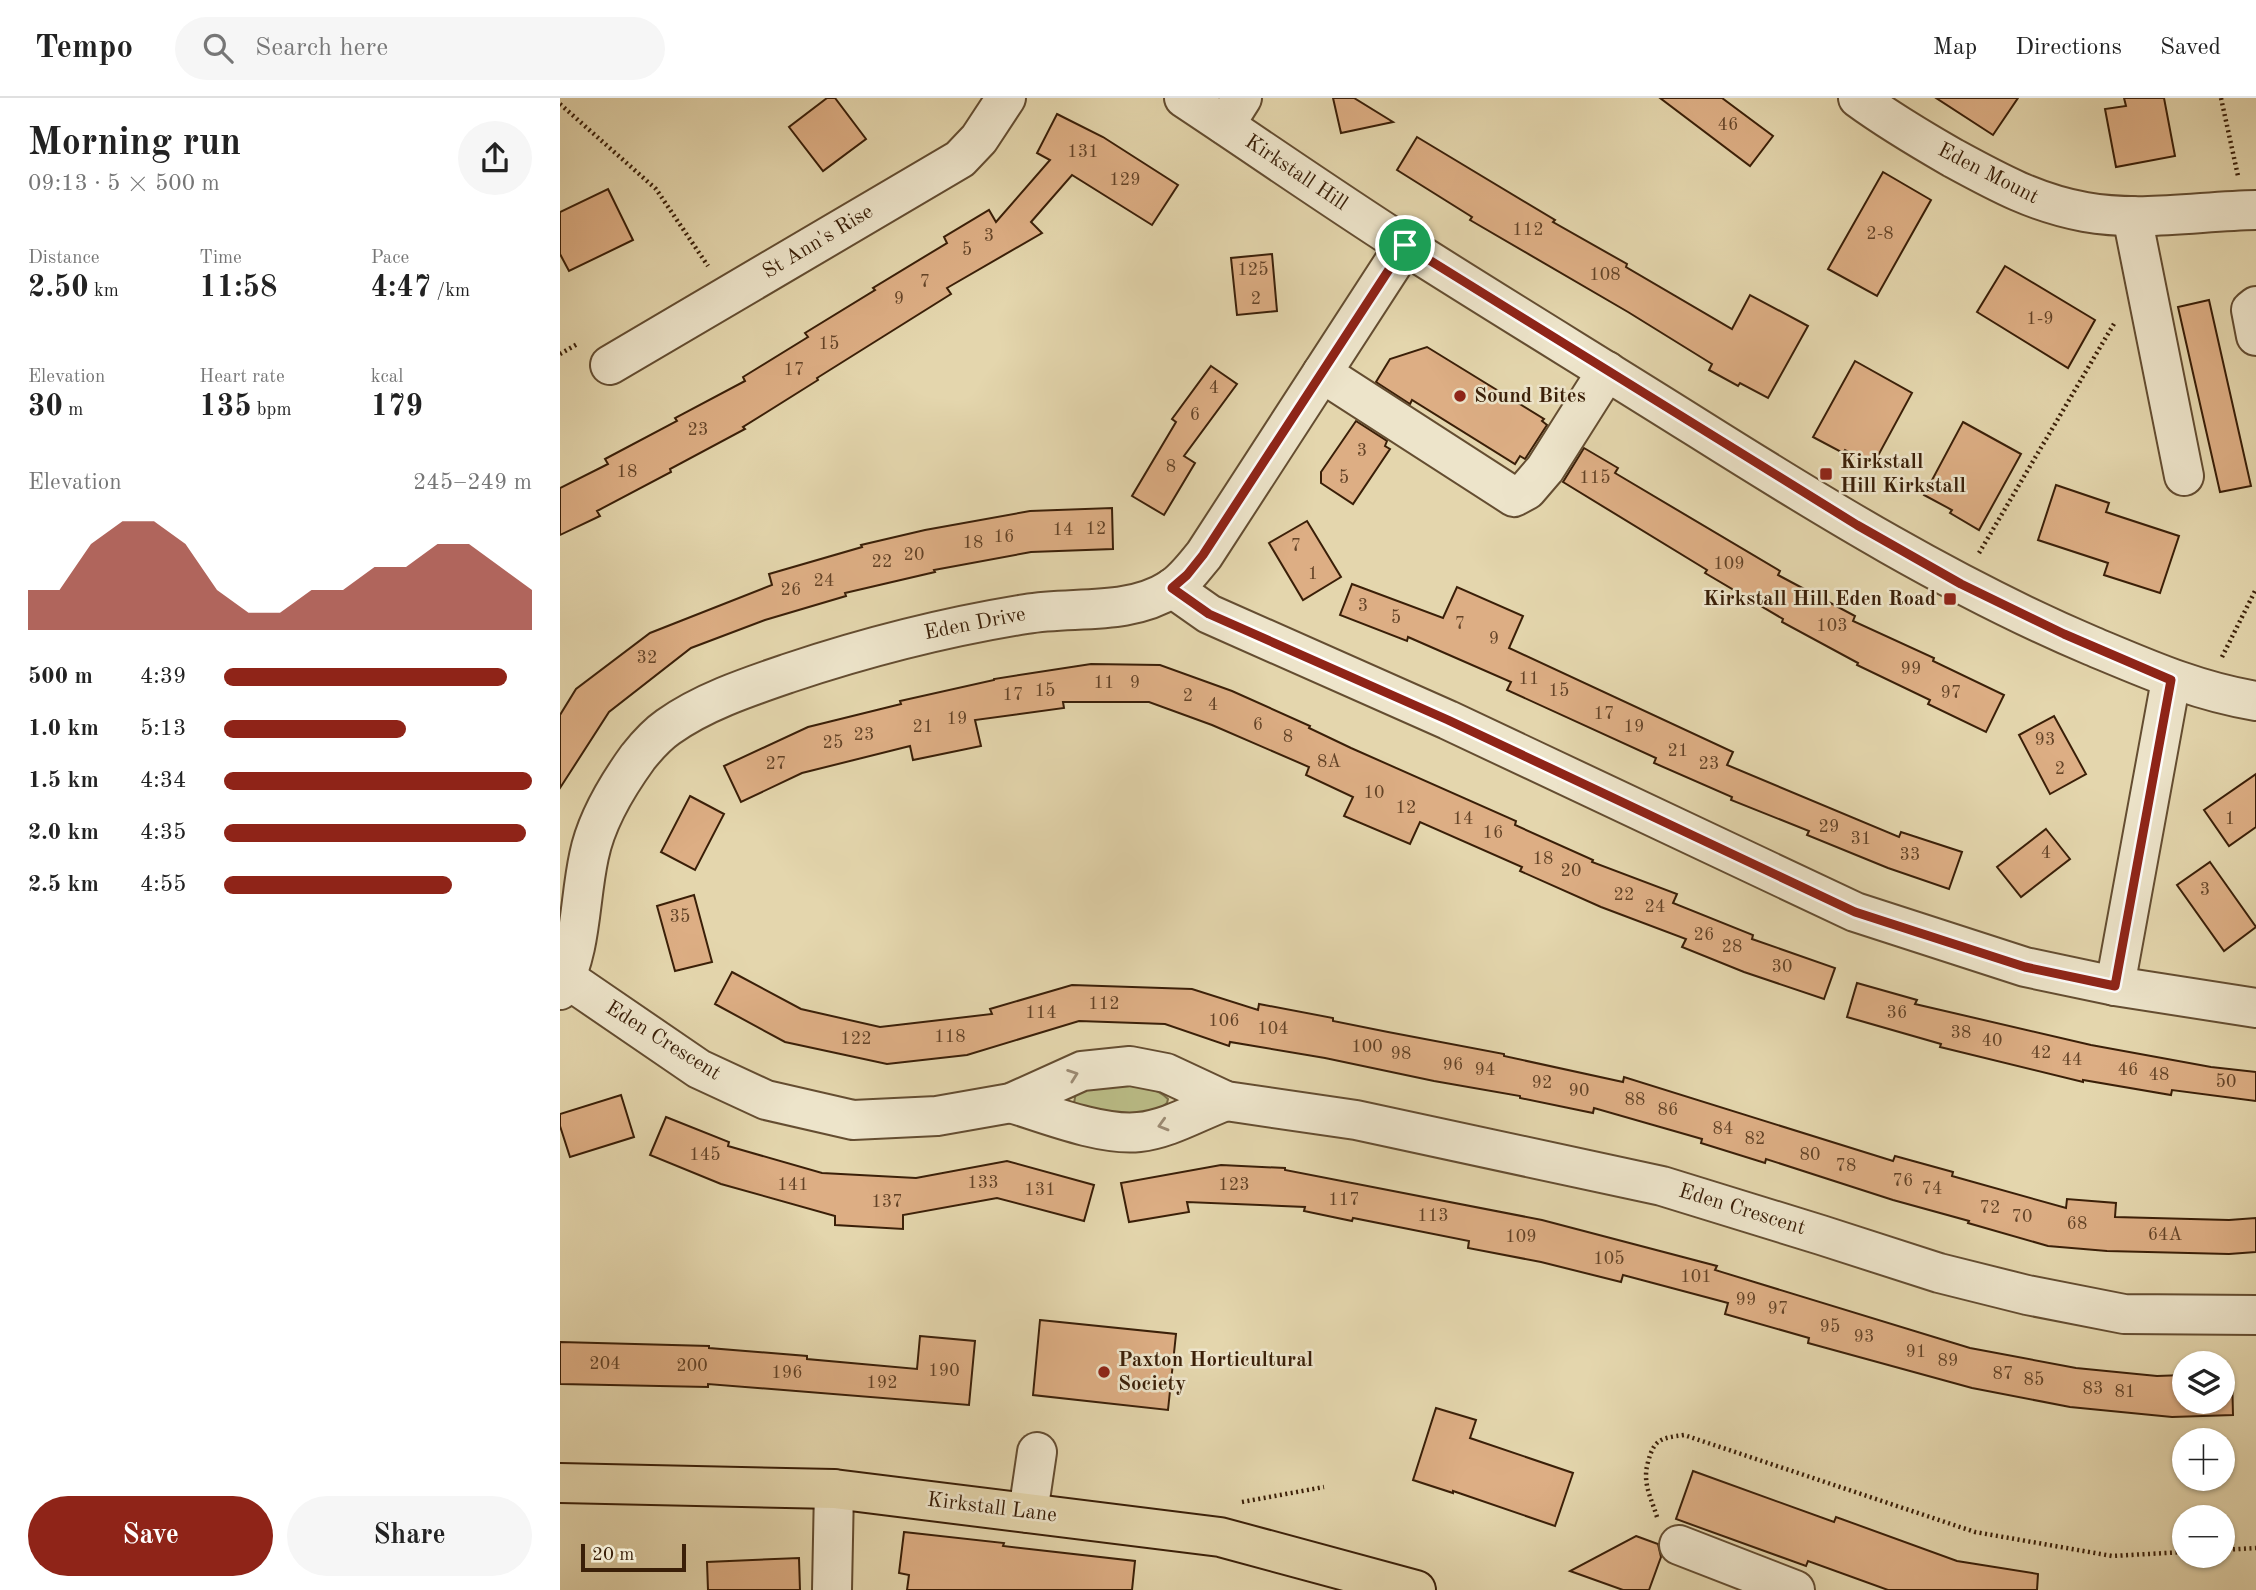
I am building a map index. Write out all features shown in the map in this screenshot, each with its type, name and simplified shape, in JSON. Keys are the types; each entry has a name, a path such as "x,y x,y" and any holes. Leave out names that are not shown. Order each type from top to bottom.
{"main road":[{"name":"Kirkstall Lane","path":"560,1483 834,1489 1220,1536 1416,1590"}],"street":[{"name":"St Ann's Rise","path":"610,365 960,159 979,139 1006,98"},
{"name":"Kirkstall Hill","path":"1184,98 1234,112 1405,245 1833,511 1961,584 2064,634 2187,684 2256,701"},
{"name":"Eden Mount","path":"1858,98 1913,135 2005,187 2040,202 2086,212 2132,216 2251,210"},
{"path":"2132,216 2184,476"},
{"name":"Eden Drive","path":"563,984 577,942 589,855 602,818 619,785 640,755 667,727 759,683 923,633 1030,613 1124,606 1150,600 1172,588 1203,555 1405,245"},
{"path":"2256,306 2251,310 2256,336"},
{"path":"1322,373 1514,497 1527,491 1545,469 1607,371"},
{"path":"1172,588 1209,614 1448,720 1855,912 2025,967 2115,986 2256,1008"},
{"path":"2115,986 2187,684"},
{"name":"Eden Crescent","path":"563,984 699,1069 766,1100 853,1120 937,1116 1011,1103 1082,1071 1130,1066 1166,1073 1226,1101 1356,1119 1662,1186 1939,1273 2027,1294 2124,1314 2256,1315"},
{"name":"Eden Crescent","path":"1011,1103 1105,1130 1138,1132 1172,1123 1226,1101"},
{"path":"1028,1513 1037,1452"},
{"path":"832,1590 834,1489"},
{"path":"1679,1545 1795,1590"}],"path":[{"path":"2221,98 2251,210"},
{"path":"560,104 656,189 728,296"},
{"path":"1961,584 2116,320"},
{"path":"2187,684 2228,648 2256,589"},
{"path":"1679,1545 1663,1529 1657,1518 1644,1474 1651,1448 1664,1437 1684,1435 1975,1532 2112,1556 2172,1553"},
{"path":"2235,1549 2256,1548"}],"green space":[{"path":"1125,1084 1154,1090 1168,1099 1167,1103 1146,1113 1121,1115 1074,1103 1076,1092 1084,1087"}],"building":[{"path":"827,98 835,98 866,139 823,171 789,127"},
{"path":"1333,98 1354,98 1393,122 1341,133"},
{"path":"1660,98 1722,98 1773,136 1750,166"},
{"path":"1936,98 2018,98 1993,135"},
{"path":"2124,98 2164,98 2175,156 2116,167 2105,109 2126,106"},
{"path":"1057,114 1103,137 1178,185 1152,225 1072,175 1031,222 1042,233 947,288 951,294 817,378 818,380 743,427 745,429 597,511 600,516 560,535 560,488 608,464 605,459 745,381 743,377 808,337 805,333 947,243 944,237 989,210 996,222 1050,160 1037,153"},
{"path":"1417,137 1555,220 1553,222 1627,264 1626,267 1732,329 1750,295 1808,326 1768,398 1709,370 1712,364 1470,220 1472,217 1397,170"},
{"path":"1883,172 1931,200 1877,296 1828,269"},
{"path":"608,189 633,240 569,271 560,254 560,212"},
{"path":"1272,254 1277,311 1237,315 1231,258"},
{"path":"2005,266 2095,320 2068,368 1977,312"},
{"path":"2209,300 2251,486 2220,492 2178,307"},
{"path":"1427,347 1544,419 1542,421 1547,425 1525,459 1520,456 1515,464 1412,400 1410,404 1376,382 1390,359"},
{"path":"1855,361 1912,393 1873,465 1813,437"},
{"path":"1211,366 1237,384 1184,456 1195,463 1164,515 1132,496 1176,422 1172,419"},
{"path":"1356,421 1387,441 1385,446 1390,449 1353,504 1321,483 1321,472"},
{"path":"1963,422 2021,454 1979,530 1950,513 1952,510 1924,495"},
{"path":"1584,448 1618,468 1615,473 1780,571 1778,575 1855,616 1853,621 1934,658 1933,661 2004,695 1986,732 1928,704 1930,700 1857,665 1858,663 1782,622 1783,619 1705,573 1707,570 1563,482"},
{"path":"2056,485 2109,503 2106,512 2179,536 2160,593 2104,575 2108,563 2038,540"},
{"path":"1112,508 1113,549 1031,552 934,570 935,572 845,593 846,596 765,620 691,648 609,712 560,788 560,715 576,689 650,633 772,585 769,574 862,547 861,545 1030,511"},
{"path":"1307,521 1341,577 1303,600 1269,543"},
{"path":"1352,584 1443,618 1457,587 1523,616 1509,648 1733,752 1727,765 1899,837 1901,832 1962,852 1949,889 1807,835 1809,831 1731,800 1732,797 1654,763 1656,758 1507,690 1511,682 1408,637 1407,641 1340,615"},
{"path":"1091,664 1160,665 1232,691 1310,726 1309,728 1351,748 1516,821 1515,825 1593,860 1592,862 1677,894 1673,903 1753,935 1752,939 1835,968 1824,999 1744,972 1682,947 1686,939 1601,907 1520,871 1522,867 1420,822 1410,844 1344,816 1353,797 1306,775 1309,767 1212,725 1149,702 1063,702 1064,708 975,720 981,746 913,760 910,746 802,773 741,802 724,766 808,727 901,704 900,701 994,679"},
{"path":"2054,716 2086,774 2050,794 2019,735"},
{"path":"2256,774 2256,827 2229,846 2204,810"},
{"path":"690,796 724,814 695,870 661,852"},
{"path":"2046,829 2070,859 2021,897 1997,867"},
{"path":"2210,862 2256,927 2224,951 2177,885"},
{"path":"694,895 712,962 675,971 657,906"},
{"path":"732,972 801,1009 880,1027 992,1014 990,1009 1072,985 1192,989 1258,1010 1259,1004 1504,1054 1623,1082 1624,1077 1893,1161 1895,1156 1953,1172 1952,1176 2066,1208 2067,1199 2116,1203 2115,1217 2229,1220 2256,1218 2256,1252 2229,1254 2107,1251 2048,1246 1766,1159 1765,1163 1701,1143 1702,1139 1594,1108 1593,1113 1325,1058 1230,1042 1229,1046 1165,1024 1079,1021 967,1055 887,1064 785,1042 715,1004"},
{"path":"1857,983 1917,1000 1915,1004 2091,1045 2211,1067 2256,1072 2256,1101 2172,1090 2171,1095 2083,1082 1940,1047 1941,1044 1847,1017"},
{"path":"621,1095 634,1137 570,1157 560,1126 560,1114"},
{"path":"666,1117 729,1142 728,1146 822,1173 916,1178 1007,1161 1094,1185 1084,1221 997,1198 903,1215 903,1229 835,1225 835,1216 721,1184 650,1155"},
{"path":"1221,1165 1285,1168 1542,1220 1717,1266 1715,1270 1970,1348 2076,1368 2172,1375 2172,1414 2233,1415 2172,1417 2070,1407 1972,1388 1808,1343 1809,1338 1725,1314 1728,1303 1623,1275 1621,1282 1541,1262 1468,1248 1469,1241 1304,1211 1305,1207 1187,1202 1189,1212 1129,1222 1121,1183"},
{"name":"Paxton Horticultural Society","path":"1040,1320 1176,1334 1168,1410 1033,1395"},
{"path":"920,1336 975,1341 969,1405 708,1384 708,1387 560,1384 560,1342 709,1346 807,1356 807,1359 917,1369"},
{"path":"1436,1408 1476,1420 1470,1438 1573,1473 1555,1526 1413,1480"},
{"path":"1693,1471 1834,1522 1836,1517 1957,1561 2038,1574 2037,1590 1888,1590 1808,1561 1806,1566 1676,1519"},
{"path":"904,1532 1135,1561 1132,1590 907,1590 909,1575 899,1573"},
{"path":"1636,1536 1658,1544 1661,1557 1649,1590 1623,1590 1570,1571"},
{"path":"799,1558 800,1590 708,1590 707,1562"}],"place":[{"name":"Sound Bites","path":"1460,396"},
{"name":"Kirkstall Hill Kirkstall","path":"1826,474"},
{"name":"Kirkstall Hill Eden Road","path":"1950,599"},
{"name":"Paxton Horticultural Society","path":"1104,1372"}],"route":[{"path":"1405,245 1857,525 1961,584 2064,634 2171,680 2115,986 2025,967 1855,912 1448,720 1209,614 1172,588 1203,555 1405,245"}]}
